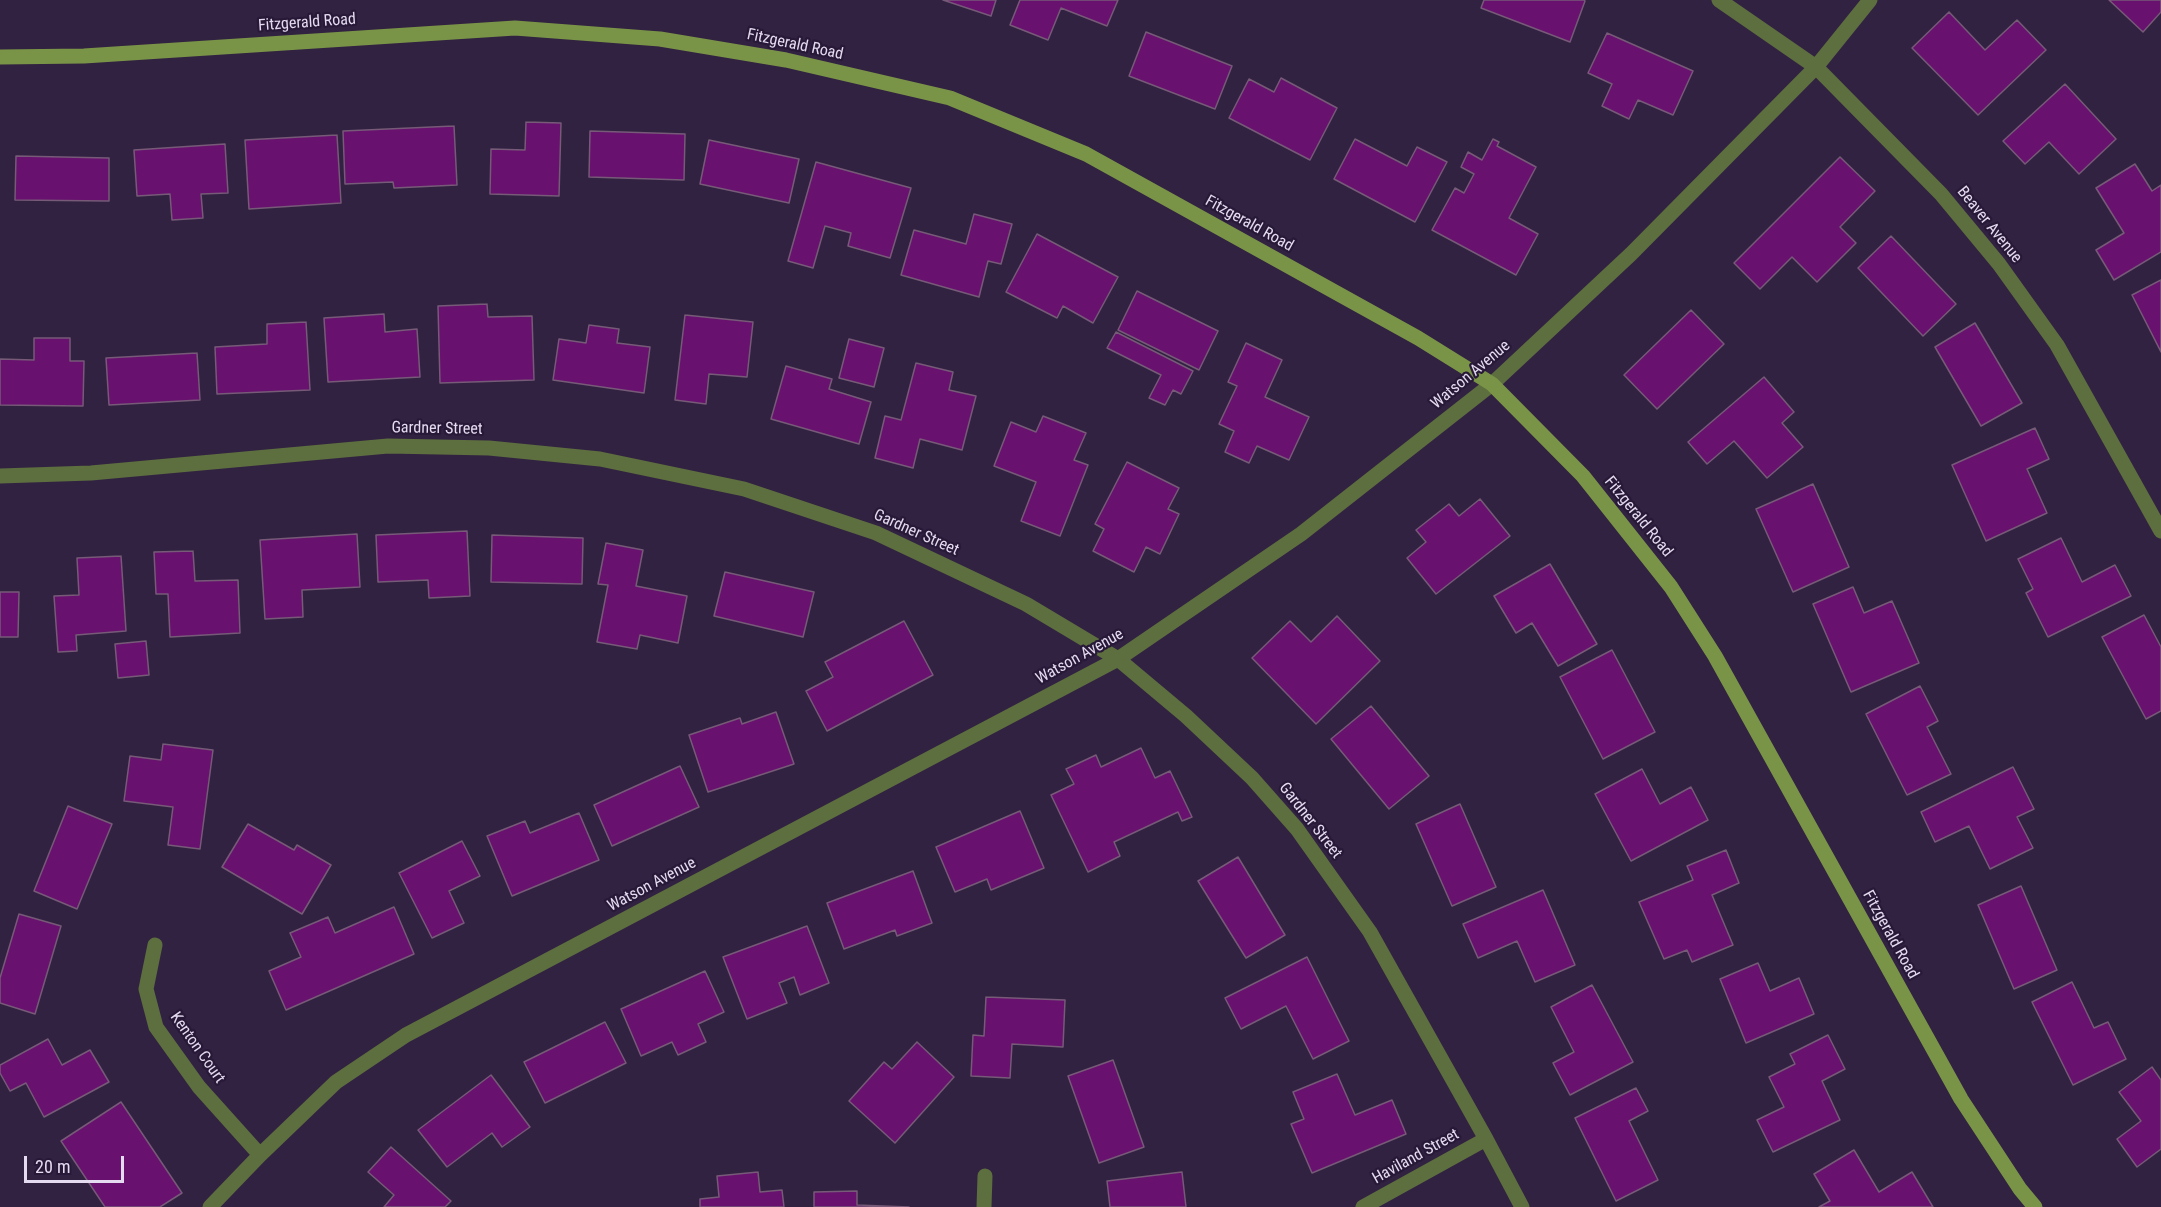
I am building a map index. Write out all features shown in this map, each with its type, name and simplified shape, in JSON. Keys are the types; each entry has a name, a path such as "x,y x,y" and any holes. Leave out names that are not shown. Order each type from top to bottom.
{"main road":[{"name":"Fitzgerald Road","path":"0,57 84,56 515,28 660,39 786,60 950,98 1086,154 1418,338 1491,384 1583,476 1671,586 1714,656 1961,1099 2020,1189 2035,1207"}],"street":[{"name":"Beaver Avenue","path":"1719,0 1816,67 1941,194 1999,264 2057,345 2161,531"},
{"name":"Watson Avenue","path":"210,1207 336,1082 406,1035 1118,659 1301,534 1491,384 1631,254 1816,67 1870,0"},
{"name":"Gardner Street","path":"0,476 91,473 388,446 489,448 600,459 744,489 876,533 1026,604 1118,659 1186,716 1252,778 1297,829 1370,932 1522,1207"},
{"name":"Kenton Court","path":"155,945 146,989 156,1027 199,1087 260,1155"},
{"name":"Haviland Street","path":"1363,1207 1486,1139"},
{"path":"984,1207 985,1176"}],"building":[{"path":"943,0 996,0 991,16"},
{"path":"1020,0 1118,0 1107,26 1061,8 1048,40 1010,25"},
{"path":"1484,0 1585,1 1570,42 1481,8"},
{"path":"2109,0 2161,0 2161,12 2143,32"},
{"path":"1949,12 1985,50 2017,20 2046,50 1978,115 1912,48"},
{"path":"1146,32 1232,66 1215,109 1129,76"},
{"path":"1607,33 1693,71 1673,115 1638,100 1629,119 1602,106 1612,84 1588,73"},
{"path":"1281,78 1337,108 1310,160 1229,118 1249,79 1274,92"},
{"path":"2065,84 2116,139 2079,174 2049,142 2025,164 2003,141"},
{"path":"526,122 561,123 559,196 490,194 491,149 525,150"},
{"path":"454,126 457,185 394,188 393,182 345,184 343,131"},
{"path":"590,131 685,134 684,180 589,177"},
{"path":"337,135 341,203 249,209 245,140"},
{"path":"1355,139 1407,166 1417,147 1447,162 1415,222 1334,179"},
{"path":"1493,139 1499,142 1497,146 1536,167 1509,218 1538,234 1516,275 1432,230 1455,188 1464,193 1474,174 1461,167 1468,152 1482,160"},
{"path":"709,140 799,159 789,203 700,184"},
{"path":"225,144 228,193 201,194 203,218 172,220 170,194 137,196 134,150"},
{"path":"16,156 109,158 109,201 15,200"},
{"path":"1840,157 1875,191 1840,227 1856,243 1817,282 1792,257 1760,289 1734,263"},
{"path":"816,162 911,188 890,258 848,246 851,233 825,226 813,268 788,261"},
{"path":"2135,164 2152,191 2161,185 2161,252 2114,280 2096,250 2124,233 2096,188"},
{"path":"974,214 1012,224 1001,264 988,261 979,297 901,275 914,230 966,244"},
{"path":"1037,234 1118,277 1093,323 1063,306 1057,318 1006,292"},
{"path":"1891,236 1956,304 1923,336 1858,268"},
{"path":"2161,280 2161,352 2132,295"},
{"path":"1137,291 1218,331 1199,370 1118,330"},
{"path":"487,304 488,317 532,316 534,380 440,383 438,306"},
{"path":"1691,310 1724,344 1657,409 1624,375"},
{"path":"384,314 385,332 417,329 420,377 328,382 324,318"},
{"path":"685,315 753,322 747,377 709,374 706,404 675,400"},
{"path":"306,322 310,390 217,394 215,347 267,344 267,324"},
{"path":"1975,323 2022,403 1981,426 1935,347"},
{"path":"589,325 619,329 617,343 650,347 644,393 553,380 559,339 586,343"},
{"path":"1116,332 1193,371 1181,394 1173,390 1165,405 1149,398 1161,375 1107,348"},
{"path":"34,338 70,338 70,361 84,361 83,406 0,405 0,359 34,360"},
{"path":"849,339 884,348 874,387 839,378"},
{"path":"1246,343 1282,360 1265,397 1309,417 1289,460 1257,446 1249,463 1225,452 1234,431 1219,424 1237,386 1228,382"},
{"path":"197,353 200,400 109,405 106,358"},
{"path":"916,363 953,372 949,390 976,396 962,450 920,439 913,468 875,458 885,416 901,420"},
{"path":"786,366 832,379 829,389 871,402 859,444 771,419"},
{"path":"1764,377 1794,412 1782,423 1803,447 1767,478 1734,441 1707,464 1688,442"},
{"path":"1043,416 1086,433 1074,460 1088,465 1060,536 1021,521 1036,482 994,466 1011,422 1036,432"},
{"path":"2035,428 2049,459 2027,469 2047,513 1986,541 1952,465"},
{"path":"1127,462 1179,488 1168,509 1179,514 1160,554 1146,547 1134,572 1093,551 1104,529 1095,524"},
{"path":"1813,484 1849,567 1793,592 1756,509"},
{"path":"1480,499 1510,536 1436,594 1407,558 1426,542 1416,530 1449,504 1459,516"},
{"path":"467,531 470,596 429,598 428,580 378,582 376,535"},
{"path":"357,534 360,587 302,590 303,617 265,619 260,540"},
{"path":"492,535 583,538 582,584 491,582"},
{"path":"2061,538 2082,582 2115,565 2131,596 2048,637 2026,593 2033,589 2018,559"},
{"path":"606,543 643,550 636,586 687,596 678,643 640,635 637,649 597,642 608,585 598,584"},
{"path":"193,551 195,581 238,580 240,633 170,637 168,594 156,594 154,552"},
{"path":"121,556 126,631 76,635 77,651 58,652 54,596 79,595 77,558"},
{"path":"1550,564 1597,644 1558,666 1532,623 1516,633 1494,596"},
{"path":"725,572 814,592 803,637 714,616"},
{"path":"1853,587 1864,613 1892,601 1919,663 1851,692 1813,604"},
{"path":"0,592 19,592 18,637 0,637"},
{"path":"2144,615 2161,647 2161,711 2146,719 2102,637"},
{"path":"1337,616 1380,661 1316,724 1252,658 1290,621 1311,642"},
{"path":"904,621 933,675 827,731 806,691 833,677 825,662"},
{"path":"146,641 149,675 118,678 115,644"},
{"path":"1612,650 1655,732 1603,759 1560,677"},
{"path":"1920,686 1938,721 1927,727 1951,774 1907,795 1866,714"},
{"path":"1371,706 1429,776 1389,809 1331,739"},
{"path":"776,712 794,764 708,792 689,735 740,718 742,724"},
{"path":"163,744 213,750 200,849 168,845 173,807 124,801 130,756 161,760"},
{"path":"1141,748 1155,778 1170,771 1192,817 1182,821 1178,812 1114,842 1120,856 1088,872 1051,795 1074,784 1066,769 1096,755 1101,767"},
{"path":"680,766 699,807 612,846 594,805"},
{"path":"2013,767 2034,809 2017,817 2033,848 1990,869 1969,826 1935,842 1921,812"},
{"path":"1642,769 1660,804 1691,787 1708,820 1631,861 1595,794"},
{"path":"1460,804 1496,887 1452,906 1416,824"},
{"path":"68,806 112,824 77,909 34,891"},
{"path":"1020,811 1044,868 991,890 987,879 955,892 936,847"},
{"path":"579,813 599,860 512,896 487,836 525,821 530,833"},
{"path":"248,824 294,850 297,845 331,865 302,914 222,867"},
{"path":"462,841 480,876 449,891 464,923 432,938 399,873"},
{"path":"1726,850 1739,883 1712,895 1733,945 1692,962 1687,950 1664,959 1639,902 1693,880 1687,866"},
{"path":"1238,857 1285,935 1246,958 1198,881"},
{"path":"913,871 932,923 897,936 895,930 844,949 827,903"},
{"path":"2021,886 2057,970 2014,989 1978,905"},
{"path":"1543,890 1575,965 1535,982 1517,941 1478,958 1463,924"},
{"path":"394,907 414,954 286,1010 269,971 301,957 290,933 328,917 335,933"},
{"path":"19,914 61,926 35,1014 0,1003 0,978"},
{"path":"807,926 829,983 800,995 794,977 779,983 787,1003 747,1019 723,957"},
{"path":"1307,957 1349,1041 1313,1059 1286,1006 1241,1029 1225,998"},
{"path":"1758,963 1770,991 1799,978 1814,1014 1746,1043 1720,979"},
{"path":"705,971 724,1012 698,1024 706,1042 678,1055 672,1042 641,1056 621,1009"},
{"path":"2072,982 2094,1028 2108,1022 2126,1059 2073,1085 2032,1002"},
{"path":"1592,985 1633,1062 1570,1095 1553,1063 1574,1052 1551,1007"},
{"path":"986,997 1065,1000 1063,1047 1012,1044 1010,1078 971,1076 973,1035 984,1036"},
{"path":"605,1022 626,1063 545,1103 524,1062"},
{"path":"1828,1035 1845,1069 1822,1081 1840,1120 1773,1152 1757,1120 1784,1107 1769,1077 1795,1064 1790,1054"},
{"path":"48,1039 62,1065 90,1050 109,1082 44,1117 26,1083 10,1091 0,1073 0,1065"},
{"path":"917,1042 954,1077 895,1143 849,1101 884,1062 892,1069"},
{"path":"1113,1060 1144,1147 1099,1163 1068,1076"},
{"path":"2152,1067 2161,1080 2161,1149 2137,1167 2117,1139 2141,1121 2119,1092"},
{"path":"1337,1074 1355,1115 1392,1100 1406,1134 1312,1173 1291,1124 1304,1119 1293,1092"},
{"path":"491,1075 530,1127 502,1147 492,1133 447,1167 418,1130"},
{"path":"1636,1088 1648,1111 1629,1121 1658,1180 1616,1201 1575,1118"},
{"path":"121,1102 182,1193 160,1207 105,1207 61,1141"},
{"path":"391,1147 451,1201 445,1207 384,1207 394,1195 368,1172"},
{"path":"1854,1150 1879,1192 1912,1172 1933,1207 1819,1207 1830,1201 1814,1174"},
{"path":"758,1172 760,1192 782,1190 784,1207 700,1207 700,1199 719,1197 717,1176"},
{"path":"1182,1172 1186,1207 1110,1207 1107,1181"},
{"path":"857,1191 857,1205 909,1207 814,1207 814,1192"}]}
